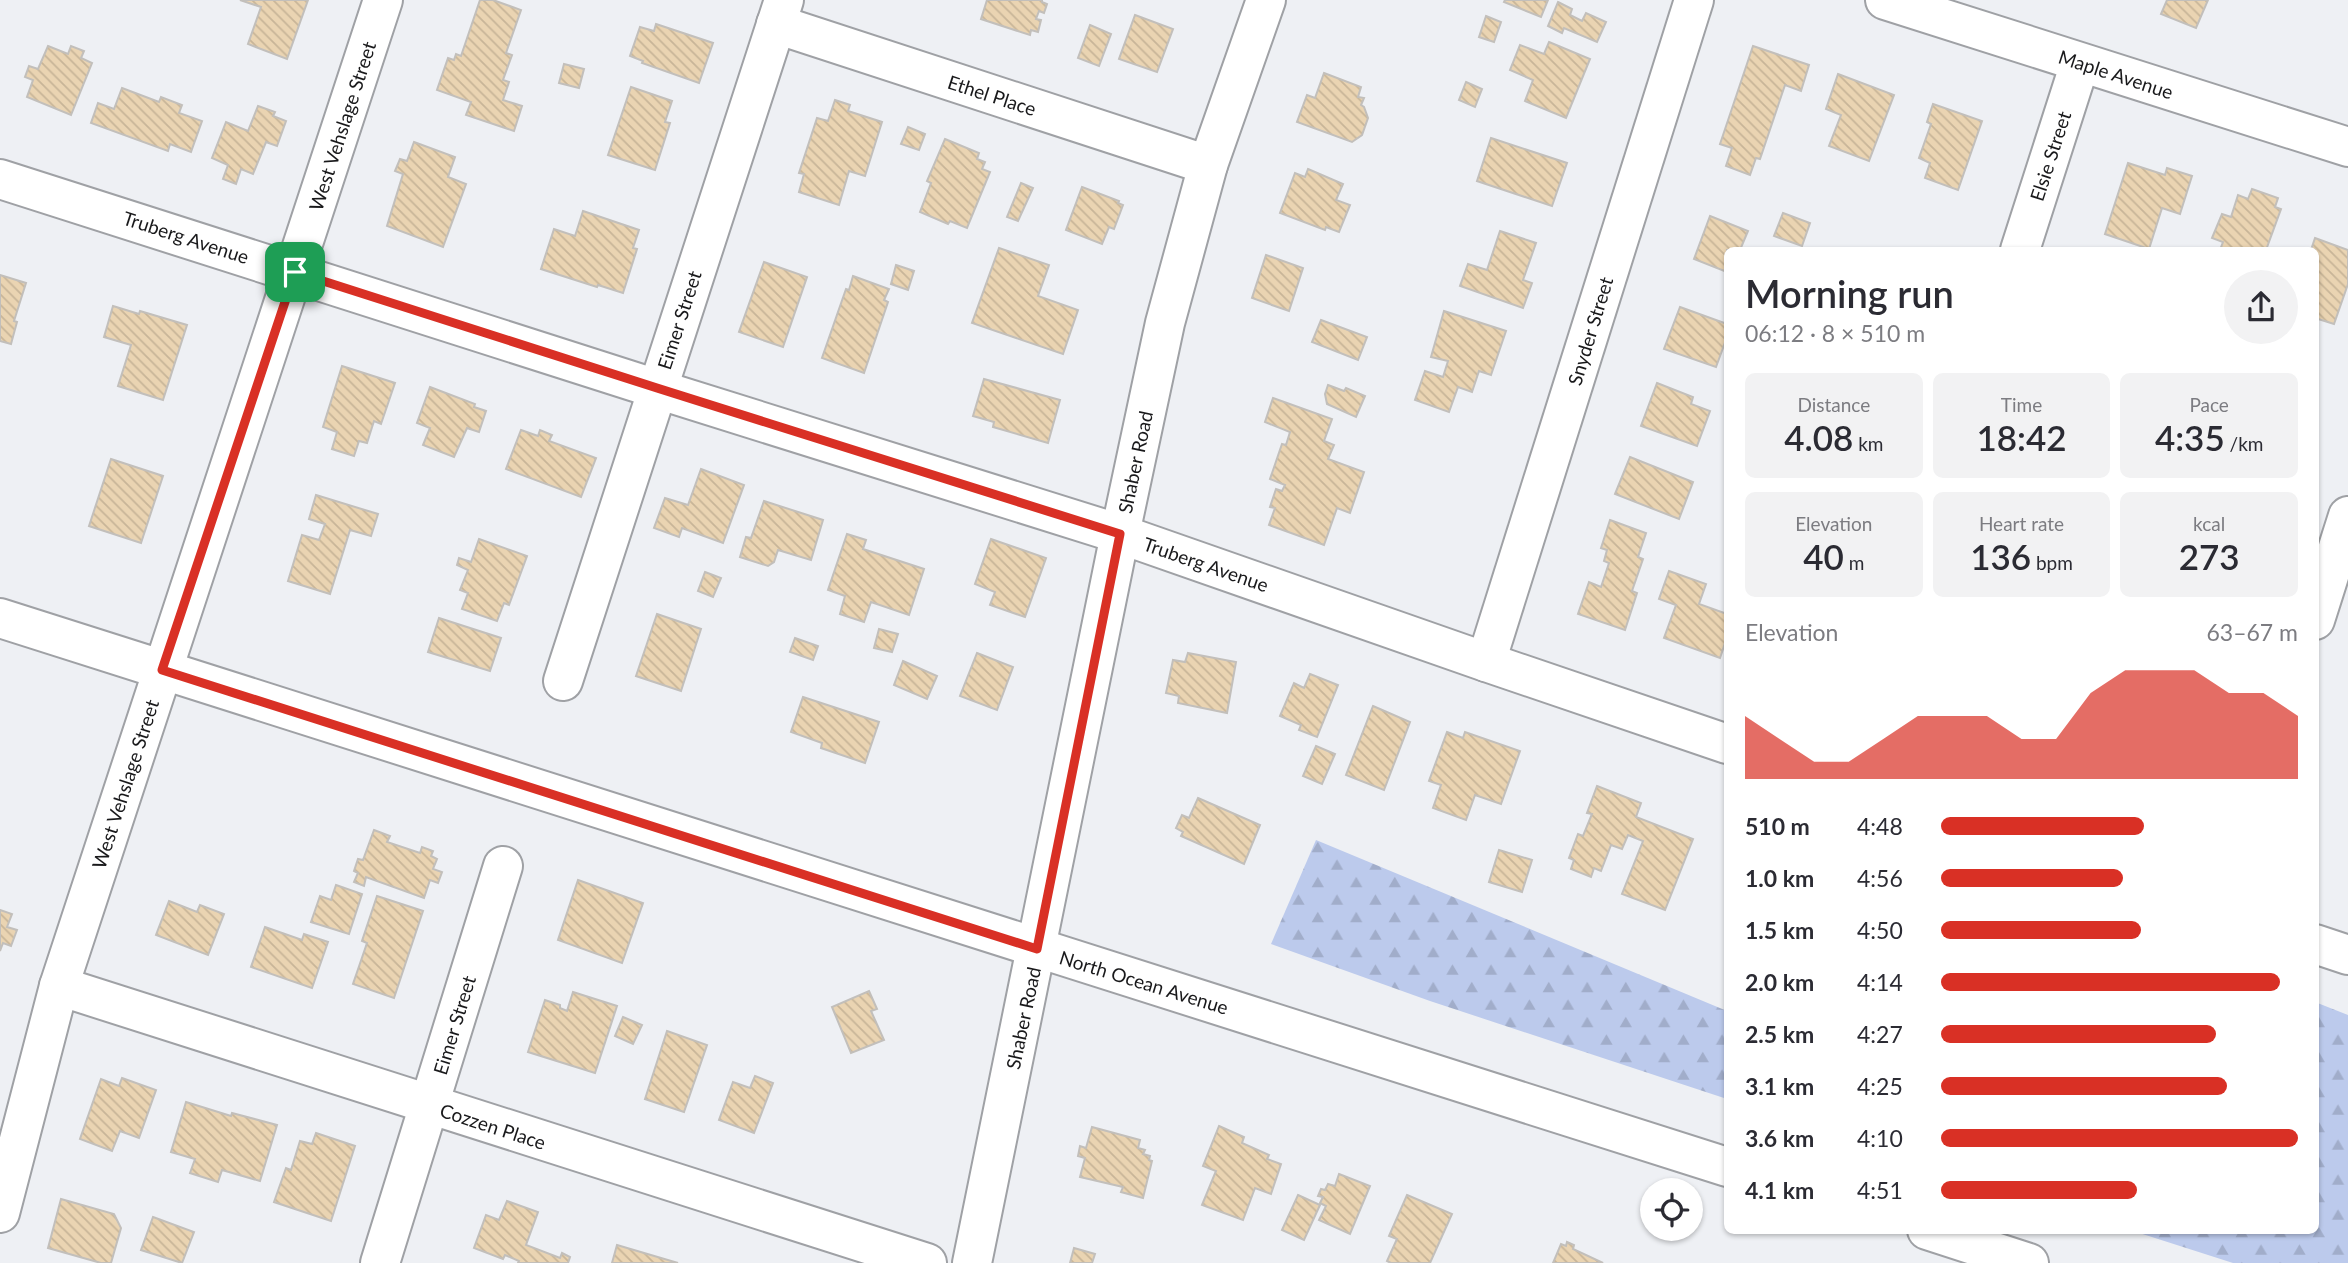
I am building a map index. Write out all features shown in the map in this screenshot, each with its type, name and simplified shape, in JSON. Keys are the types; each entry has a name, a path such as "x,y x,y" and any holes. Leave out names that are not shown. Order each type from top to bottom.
{"street":[{"name":"West Vehslage Street","path":"0,1213 59,986 383,0"},
{"name":"Shaber Road","path":"972,1263 1165,323 1208,165 1266,0"},
{"name":"Snyder Street","path":"1486,662 1694,0"},
{"name":"Maple Avenue","path":"1885,0 2348,147"},
{"name":"Ethel Place","path":"780,12 1208,165"},
{"name":"Eimer Street","path":"563,681 780,12"},
{"name":"Elsie Street","path":"2021,247 2080,63"},
{"name":"Truberg Avenue","path":"0,179 1120,534 1724,743"},
{"path":"2319,607 2348,516"},
{"name":"North Ocean Avenue","path":"0,618 1724,1166"},
{"name":"Eimer Street","path":"380,1263 503,866"},
{"path":"2319,945 2348,955"},
{"name":"Cozzen Place","path":"59,986 926,1263"},
{"path":"1944,1244 2029,1263"}],"green space":[{"path":"1316,840 1724,1010 1724,1098 1430,1001 1271,944"},
{"path":"2319,1004 2348,1015 2348,1263 2233,1263 2142,1234 2319,1234"}],"building":[{"path":"240,0 308,0 287,59 248,44 261,7"},
{"path":"480,0 493,0 521,10 506,53 512,55 503,80 509,82 503,100 522,106 514,131 466,115 471,102 437,90 448,58 454,60 456,54 461,56"},
{"path":"987,0 1042,0 1047,4 1044,13 1039,11 1036,19 1041,20 1038,32 1031,30 1030,35 981,19"},
{"path":"1548,0 1541,17 1504,2"},
{"path":"2167,0 2208,0 2196,28 2161,14"},
{"path":"1558,2 1572,9 1570,15 1582,21 1586,13 1606,22 1597,42 1564,28 1562,33 1548,26"},
{"path":"1135,15 1173,29 1157,72 1119,59"},
{"path":"1486,16 1501,22 1494,42 1479,37"},
{"path":"656,24 713,43 699,83 642,63 643,61 630,56 640,27 654,31"},
{"path":"1090,25 1111,34 1099,66 1078,58"},
{"path":"1549,42 1590,59 1566,118 1525,101 1533,80 1510,70 1520,45 1544,54"},
{"path":"48,46 68,54 71,46 84,51 81,58 92,63 71,115 27,97 33,80 25,77 29,66 38,69"},
{"path":"1753,46 1809,65 1801,91 1785,85 1760,159 1756,158 1750,175 1726,166 1732,148 1720,144"},
{"path":"564,64 584,69 579,88 559,83"},
{"path":"1324,73 1361,87 1358,97 1364,98 1361,105 1368,118 1362,135 1352,142 1297,122 1307,95 1315,98"},
{"path":"1838,74 1894,95 1869,161 1829,146 1841,115 1826,109"},
{"path":"1466,82 1482,89 1475,107 1459,100"},
{"path":"631,87 672,101 665,122 670,123 655,170 608,155"},
{"path":"122,88 159,102 161,97 182,105 179,113 202,121 191,152 170,144 168,151 91,123 98,103 114,109"},
{"path":"835,100 850,105 848,111 882,122 865,176 849,171 839,205 799,192 804,174 799,173 817,118 828,121"},
{"path":"1933,104 1982,121 1958,190 1925,178 1930,163 1919,158 1931,124 1927,122"},
{"path":"258,106 275,112 273,116 286,121 277,146 266,142 253,174 241,169 236,184 223,179 228,165 212,158 226,122 248,131"},
{"path":"908,127 925,134 919,150 901,144"},
{"path":"1491,138 1567,163 1552,206 1477,181"},
{"path":"945,139 979,153 977,159 985,162 982,169 990,172 967,228 950,221 948,224 920,212 931,183 927,181"},
{"path":"414,142 455,157 448,177 466,184 443,247 387,226 403,174 395,171 400,159 407,161"},
{"path":"2128,163 2165,175 2167,168 2192,176 2180,214 2162,208 2150,247 2105,234"},
{"path":"1308,169 1343,184 1336,200 1350,205 1339,232 1326,227 1325,230 1280,213 1295,173 1305,177"},
{"path":"1021,183 1033,188 1018,221 1007,217"},
{"path":"1082,187 1123,205 1114,229 1109,227 1102,244 1066,230"},
{"path":"2252,189 2278,198 2275,207 2281,209 2267,247 2221,247 2223,242 2212,238 2222,214 2231,217 2238,195 2248,199"},
{"path":"583,211 639,230 633,248 637,249 623,293 541,269 554,229 575,236"},
{"path":"1783,213 1810,223 1802,246 1774,236"},
{"path":"1710,216 1748,231 1741,247 1724,247 1724,271 1694,259"},
{"path":"1500,231 1536,243 1523,280 1532,283 1523,308 1460,286 1468,264 1487,270"},
{"path":"2315,238 2348,250 2348,284 2334,324 2319,319 2319,247 2312,247"},
{"path":"999,248 1049,265 1038,296 1078,310 1063,354 972,323"},
{"path":"1266,255 1303,268 1289,311 1252,298"},
{"path":"764,262 807,277 783,347 739,332"},
{"path":"896,265 914,271 908,290 891,284"},
{"path":"0,275 26,283 14,321 17,322 11,344 0,341"},
{"path":"853,276 889,289 884,300 888,302 864,373 822,358"},
{"path":"113,306 187,325 163,400 118,386 131,345 104,337"},
{"path":"1680,307 1724,323 1724,345 1716,367 1664,349"},
{"path":"1444,311 1506,331 1491,375 1479,371 1472,392 1458,387 1449,412 1415,400 1425,371 1443,377 1448,361 1431,357"},
{"path":"1321,320 1367,337 1358,360 1312,342"},
{"path":"342,366 395,383 381,424 374,421 367,443 359,441 354,456 332,449 337,432 323,427"},
{"path":"984,379 1060,400 1048,443 993,427 994,422 973,416"},
{"path":"1657,383 1693,397 1691,404 1710,411 1697,446 1641,426"},
{"path":"1328,385 1344,391 1346,388 1365,396 1356,417 1327,404 1325,394"},
{"path":"430,387 475,404 474,407 486,411 479,432 467,428 454,457 423,445 430,428 417,423"},
{"path":"1273,398 1332,419 1324,441 1334,445 1328,459 1364,472 1350,513 1337,508 1324,545 1269,525 1275,508 1270,507 1276,489 1282,491 1285,485 1270,479 1282,444 1286,445 1290,432 1265,422"},
{"path":"521,430 538,436 540,430 552,435 549,441 596,458 581,497 506,469"},
{"path":"1630,457 1693,482 1679,519 1615,494"},
{"path":"111,459 163,476 141,543 89,526"},
{"path":"701,469 744,485 723,543 682,528 679,537 654,528 665,498 688,505"},
{"path":"316,495 378,514 371,536 350,530 330,594 288,581 302,535 319,540 325,524 309,519"},
{"path":"764,501 823,520 811,560 778,550 774,562 768,566 740,557 746,537 751,538"},
{"path":"1610,520 1646,533 1638,557 1643,559 1632,591 1637,593 1625,630 1578,614 1589,582 1601,587 1609,563 1604,561 1607,550 1601,548"},
{"path":"847,534 866,540 863,549 924,569 909,615 871,602 864,622 840,614 845,596 828,590"},
{"path":"479,539 527,556 509,605 504,603 497,621 462,609 468,593 460,590 468,570 457,565 459,558 471,562"},
{"path":"991,539 1046,558 1025,617 990,605 995,592 975,584"},
{"path":"1669,571 1706,584 1699,604 1724,613 1724,646 1720,658 1664,638 1676,605 1659,599"},
{"path":"705,572 721,578 713,597 698,591"},
{"path":"657,614 701,629 681,691 636,676"},
{"path":"439,618 501,638 490,671 428,652"},
{"path":"879,629 898,634 892,652 874,648"},
{"path":"795,638 818,646 813,660 790,652"},
{"path":"977,653 1013,667 997,710 960,696"},
{"path":"1188,653 1236,662 1227,713 1178,703 1179,696 1166,693 1173,660 1185,662"},
{"path":"903,661 937,676 927,699 894,685"},
{"path":"1310,674 1338,685 1317,737 1299,730 1301,725 1280,716 1294,683 1304,688"},
{"path":"803,697 879,722 865,763 821,748 822,743 791,732"},
{"path":"1373,706 1410,722 1384,790 1346,775"},
{"path":"1447,732 1463,738 1465,732 1520,751 1501,804 1475,795 1466,820 1433,808 1441,785 1429,781"},
{"path":"1316,746 1335,754 1322,784 1303,776"},
{"path":"1597,786 1641,803 1636,817 1693,839 1665,910 1622,894 1643,841 1628,835 1622,849 1611,845 1601,871 1594,868 1591,877 1571,869 1574,860 1569,858 1578,834 1583,836 1592,814 1587,813"},
{"path":"1198,798 1260,825 1244,864 1181,836 1183,832 1176,828 1182,815 1189,818"},
{"path":"374,830 390,836 387,842 420,853 422,847 433,851 431,856 437,859 433,869 442,872 438,883 430,880 424,898 366,877 364,886 354,882 358,873 354,871 358,859 363,860"},
{"path":"1499,850 1532,860 1522,892 1489,882"},
{"path":"578,880 643,903 622,963 558,940"},
{"path":"336,885 362,894 349,934 311,922 320,896 331,900"},
{"path":"377,896 423,911 394,998 353,984 367,943 362,941"},
{"path":"169,901 197,912 200,905 224,914 208,955 156,935"},
{"path":"0,910 12,914 7,927 17,930 11,946 3,943 0,951"},
{"path":"265,927 302,940 304,934 328,942 312,988 251,967"},
{"path":"869,991 877,1009 871,1011 884,1040 851,1053 832,1007"},
{"path":"573,992 617,1006 595,1073 528,1052 545,1000 560,1005 560,1008 567,1011"},
{"path":"623,1017 642,1025 633,1044 615,1036"},
{"path":"667,1031 707,1045 684,1112 645,1099"},
{"path":"755,1076 773,1083 754,1133 719,1120 733,1082 750,1088"},
{"path":"122,1078 156,1090 139,1138 120,1131 112,1151 80,1139 101,1079 119,1086"},
{"path":"186,1102 231,1116 232,1113 277,1125 260,1181 222,1170 218,1182 190,1173 195,1159 171,1152"},
{"path":"1219,1126 1244,1137 1242,1143 1269,1155 1267,1159 1281,1164 1271,1194 1255,1188 1243,1220 1202,1205 1216,1171 1203,1166"},
{"path":"1092,1127 1140,1140 1138,1148 1145,1150 1143,1154 1150,1156 1149,1160 1152,1161 1143,1198 1121,1192 1123,1187 1080,1177 1085,1158 1078,1156 1080,1146 1086,1148"},
{"path":"316,1133 355,1146 331,1221 274,1202 286,1168 291,1170 300,1141 312,1144"},
{"path":"1339,1174 1370,1186 1350,1234 1319,1220 1326,1206 1320,1203 1323,1197 1318,1196 1321,1189 1325,1190 1328,1184 1335,1186"},
{"path":"1298,1195 1320,1205 1304,1240 1282,1230"},
{"path":"1407,1195 1452,1214 1430,1263 1387,1261 1397,1239 1389,1236"},
{"path":"61,1199 114,1214 121,1228 111,1263 101,1263 48,1248"},
{"path":"507,1201 538,1212 526,1245 560,1258 562,1253 570,1257 568,1263 518,1263 519,1261 505,1255 503,1259 474,1248 486,1215 499,1220"},
{"path":"153,1217 194,1232 182,1263 141,1250"},
{"path":"1567,1242 1574,1245 1573,1249 1603,1263 1553,1263 1561,1244 1566,1246"},
{"path":"617,1245 678,1263 612,1263"},
{"path":"1074,1248 1095,1254 1092,1263 1070,1263"}],"route":[{"path":"295,272 1120,534 1037,949 162,670 295,272"}]}
